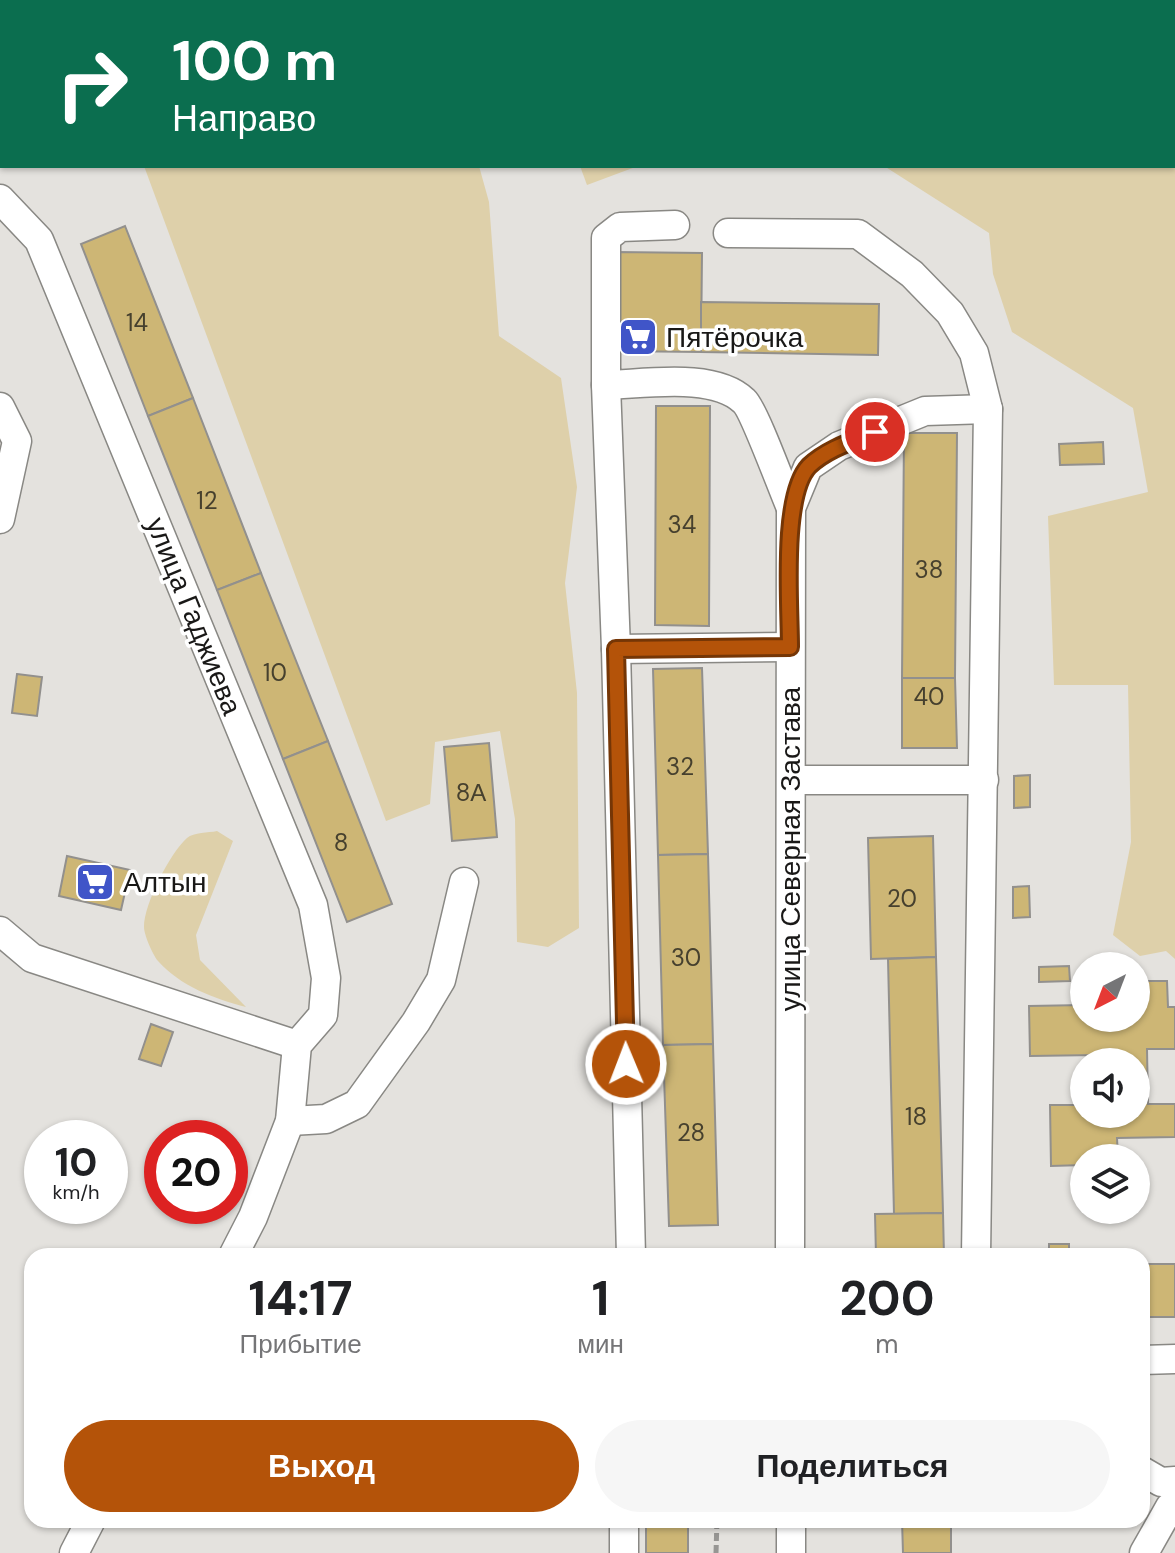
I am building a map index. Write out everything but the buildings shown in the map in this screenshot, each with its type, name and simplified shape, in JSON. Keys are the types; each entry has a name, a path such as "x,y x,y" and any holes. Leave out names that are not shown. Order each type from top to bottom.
{"street":[{"name":"улица Гаджиева","path":"0,199 39,240 313,905 326,978 323,1015 297,1045"},
{"path":"631,1248 616,649 606,385 606,238 620,227 675,225"},
{"path":"728,233 858,234 912,274 950,313 974,353 988,409 976,1248"},
{"path":"606,385 685,382 721,386 746,402 791,508"},
{"path":"0,407 17,441 0,519"},
{"name":"улица Северная Застава","path":"790,1248 791,508 808,467 839,446 925,411 988,409"},
{"path":"616,649 790,647"},
{"path":"792,780 984,780"},
{"path":"290,1121 326,1119 357,1104 416,1022 441,980 464,882"},
{"path":"0,931 32,958 297,1045 290,1121 253,1217 237,1248"},
{"path":"1150,1360 1175,1359"},
{"path":"1144,1553 1165,1491"},
{"path":"74,1553 87,1528"},
{"path":"624,1528 624,1553"},
{"path":"791,1528 791,1553"}],"path":[{"path":"716,1553 717,1528"}],"shaded area":[{"path":"145,168 480,168 489,202 499,336 561,378 577,487 565,583 577,693 579,928 548,947 517,942 515,819 500,731 435,742 430,804 386,821"},
{"path":"581,168 633,168 587,185"},
{"path":"887,168 1175,168 1175,959 1166,951 1150,954 1135,952 1113,935 1131,842 1128,685 1054,685 1048,516 1148,492 1133,408 1012,332 993,274 989,233"},
{"path":"217,831 233,841 196,935 200,960 246,1007 210,996 177,978 156,958 144,931 153,893 180,845 190,836"}],"place":[{"name":"Пятёрочка","path":"638,337"},
{"name":"Алтын","path":"95,882"}],"route":[{"path":"626,1064 616,649 790,647 791,508 808,467 839,446 875,432"}]}
